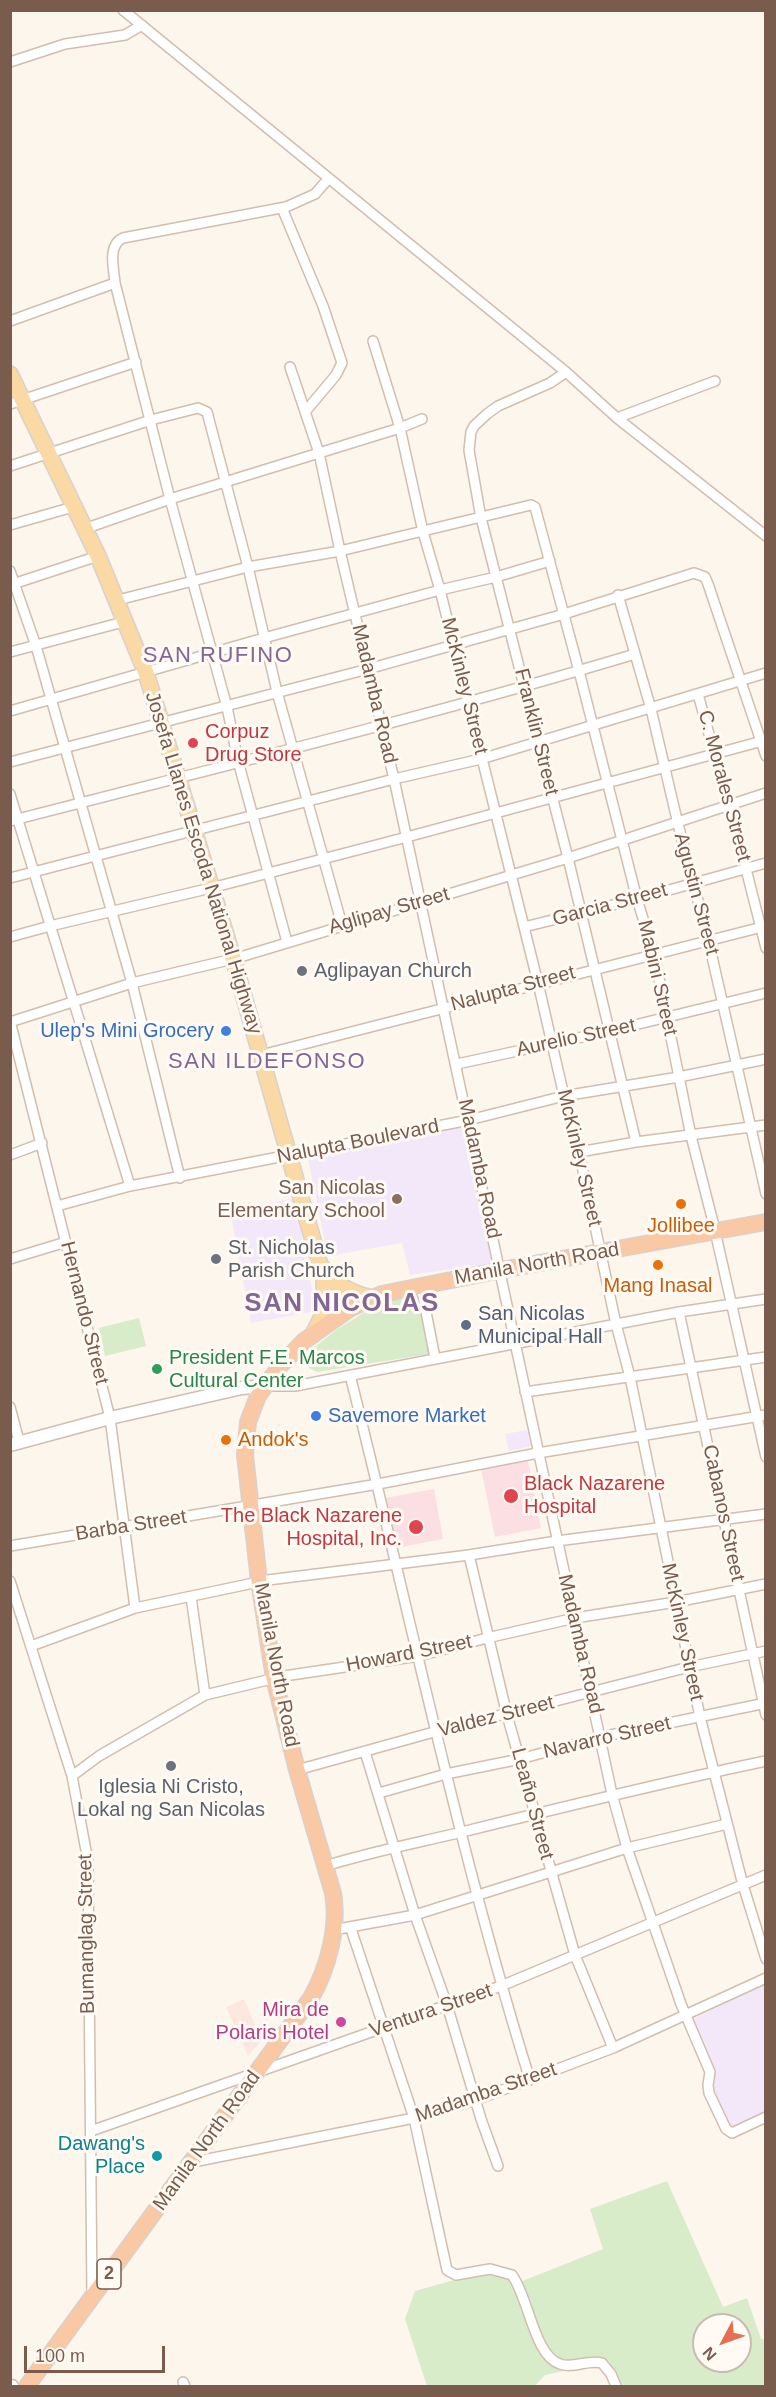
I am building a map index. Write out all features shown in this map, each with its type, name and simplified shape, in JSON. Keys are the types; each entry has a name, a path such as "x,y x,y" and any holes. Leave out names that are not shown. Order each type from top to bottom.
{"highway":[{"name":"Manila North Road","path":"27,2386 282,2040 317,1988 333,1930 336,1909 274,1678 259,1581 245,1455 252,1407 265,1386 280,1366 313,1335 345,1312 372,1298 501,1270 765,1222"}],"main road":[{"name":"Josefa Llanes Escoda National Highway","path":"10,374 17,402 48,454 98,556 127,621 146,673 233,958 320,1265 325,1286 325,1310 313,1335"},
{"path":"320,1265 339,1284 358,1295 372,1298"}],"street":[{"path":"123,10 566,372 617,418 765,536"},
{"path":"10,62 65,44 125,35 142,26"},
{"path":"287,942 238,761 227,707 211,653 194,580 170,499 116,283 114,248 119,240 282,208 315,194 329,178"},
{"path":"282,208 341,353 342,363 336,375 305,412"},
{"path":"10,321 116,283"},
{"name":"McKinley Street","path":"373,341 400,428 423,532 454,645 579,1152 616,1324 630,1377 700,1717 743,1885 765,1959"},
{"path":"17,402 136,362"},
{"name":"Madamba Road","path":"290,367 319,453 382,725 457,1064 612,1794 627,1848 653,1924 686,2015 710,2072 709,2093 726,2129 732,2133 765,2117"},
{"name":"Franklin Street","path":"566,372 550,383 498,406 474,426 469,438 469,450 481,518 568,858 636,1142"},
{"path":"617,418 716,381"},
{"path":"10,466 151,420 198,408 204,409 210,420 306,802 342,925"},
{"path":"84,529 170,499 400,428 422,419"},
{"name":"Mabini Street","path":"481,518 531,505 537,511 606,782 654,954 691,1136 743,1360 761,1416 765,1457"},
{"path":"10,525 73,507"},
{"path":"117,600 248,567 340,551 481,518"},
{"path":"12,585 98,556"},
{"path":"10,711 264,638 440,590 496,578 550,561"},
{"path":"10,572 12,585 36,646 112,911 180,1178"},
{"path":"10,762 368,669 564,614 618,595 694,573 705,577 764,740 765,756"},
{"name":"Agustin Street","path":"618,595 666,766 678,824 738,1065 765,1194"},
{"path":"10,652 127,621"},
{"path":"14,820 382,725 635,654"},
{"path":"10,878 537,744 765,674"},
{"name":"C. Morales Street","path":"698,694 763,926 765,948"},
{"path":"10,937 407,837 764,740"},
{"name":"Aglipay Street","path":"10,1022 132,983 233,958 568,858 678,824 728,804 765,793"},
{"path":"10,794 14,820 35,871 130,1186"},
{"name":"Garcia Street","path":"524,927 581,914 765,863"},
{"name":"Nalupta Street","path":"261,1055 763,926"},
{"name":"Aurelio Street","path":"457,1064 765,993"},
{"name":"Hernando Street","path":"10,1022 110,1418 135,1608"},
{"name":"Nalupta Boulevard","path":"57,1206 130,1186 290,1157 469,1120 564,1096 679,1077 765,1059"},
{"path":"579,1152 765,1125"},
{"path":"10,1155 42,1143"},
{"path":"10,1259 66,1242"},
{"path":"421,1286 435,1358"},
{"path":"10,1407 15,1443 110,1418 242,1389 295,1386 679,1312 765,1299"},
{"name":"Cabanos Street","path":"679,1312 765,1715"},
{"path":"525,1392 765,1357"},
{"path":"350,1375 378,1484 434,1732 501,1986 530,2080"},
{"name":"Barba Street","path":"10,1546 252,1506 538,1453 761,1416"},
{"path":"32,1646 135,1608 259,1581 469,1556 557,1540 660,1529 765,1514"},
{"name":"Leaño Street","path":"469,1556 487,1638 550,1871 575,1955 613,2048"},
{"name":"Bumanglag Street","path":"10,1581 72,1776 88,1861 92,2297"},
{"name":"Howard Street","path":"72,1776 99,1756 205,1695 274,1678 418,1656 575,1618 676,1602 765,1584"},
{"path":"191,1597 205,1695"},
{"name":"Valdez Street","path":"297,1770 434,1732 689,1667 765,1651"},
{"name":"Navarro Street","path":"379,1793 446,1774 520,1759 601,1737 764,1703"},
{"path":"365,1752 415,1915 447,2005 498,2166"},
{"path":"325,1866 394,1846 461,1832 612,1794 765,1761"},
{"path":"333,1930 351,1929 415,1915 627,1848 727,1824"},
{"name":"Ventura Street","path":"91,2131 501,1986 765,1875"},
{"path":"351,1929 414,2118 447,2270 456,2275 490,2269 512,2275 524,2297 537,2339 546,2356 563,2366 592,2361 602,2363 611,2374 616,2386"},
{"name":"Madamba Street","path":"193,2162 414,2118 476,2100 613,2048 765,1978"}],"shaded area":[{"name":"San Nicolas Elementary School","path":"462,1121 492,1263 410,1275 402,1243 328,1256 307,1154"},
{"path":"295,1198 316,1311 251,1323 230,1210"},
{"path":"527,1430 531,1446 509,1451 505,1434"},
{"name":"Black Nazarene Hospital","path":"527,1456 541,1528 495,1537 480,1464"},
{"name":"The Black Nazarene Hospital, Inc.","path":"434,1489 443,1539 396,1548 385,1498"},
{"path":"765,1983 765,2112 728,2129 709,2088 714,2078 691,2020"},
{"path":"244,1999 262,2040 248,2056 226,2007"}],"green space":[{"path":"418,1293 429,1354 317,1372 306,1366 306,1354 336,1330 381,1302"},
{"path":"139,1318 146,1346 105,1356 99,1328"},
{"path":"667,2181 723,2307 747,2298 761,2339 765,2339 765,2386 619,2386 609,2361 545,2375 535,2386 427,2386 405,2319 415,2291 490,2270 520,2282 603,2249 590,2209"}],"place":[{"name":"Corpuz Drug Store","path":"193,743"},
{"name":"Aglipayan Church","path":"302,971"},
{"name":"Ulep's Mini Grocery","path":"226,1031"},
{"name":"San Nicolas Elementary School","path":"397,1199"},
{"name":"Jollibee","path":"681,1204"},
{"name":"St. Nicholas Parish Church","path":"216,1259"},
{"name":"Mang Inasal","path":"658,1265"},
{"name":"San Nicolas Municipal Hall","path":"466,1325"},
{"name":"President F.E. Marcos Cultural Center","path":"157,1369"},
{"name":"Savemore Market","path":"316,1416"},
{"name":"Andok's","path":"226,1440"},
{"name":"Black Nazarene Hospital","path":"511,1496"},
{"name":"The Black Nazarene Hospital, Inc.","path":"416,1527"},
{"name":"Iglesia Ni Cristo, Lokal ng San Nicolas","path":"171,1766"},
{"name":"Mira de Polaris Hotel","path":"341,2022"},
{"name":"Dawang's Place","path":"157,2156"}],"district":[{"name":"SAN RUFINO","path":"218,656"},
{"name":"SAN ILDEFONSO","path":"267,1062"},
{"name":"SAN NICOLAS","path":"342,1304"}]}
